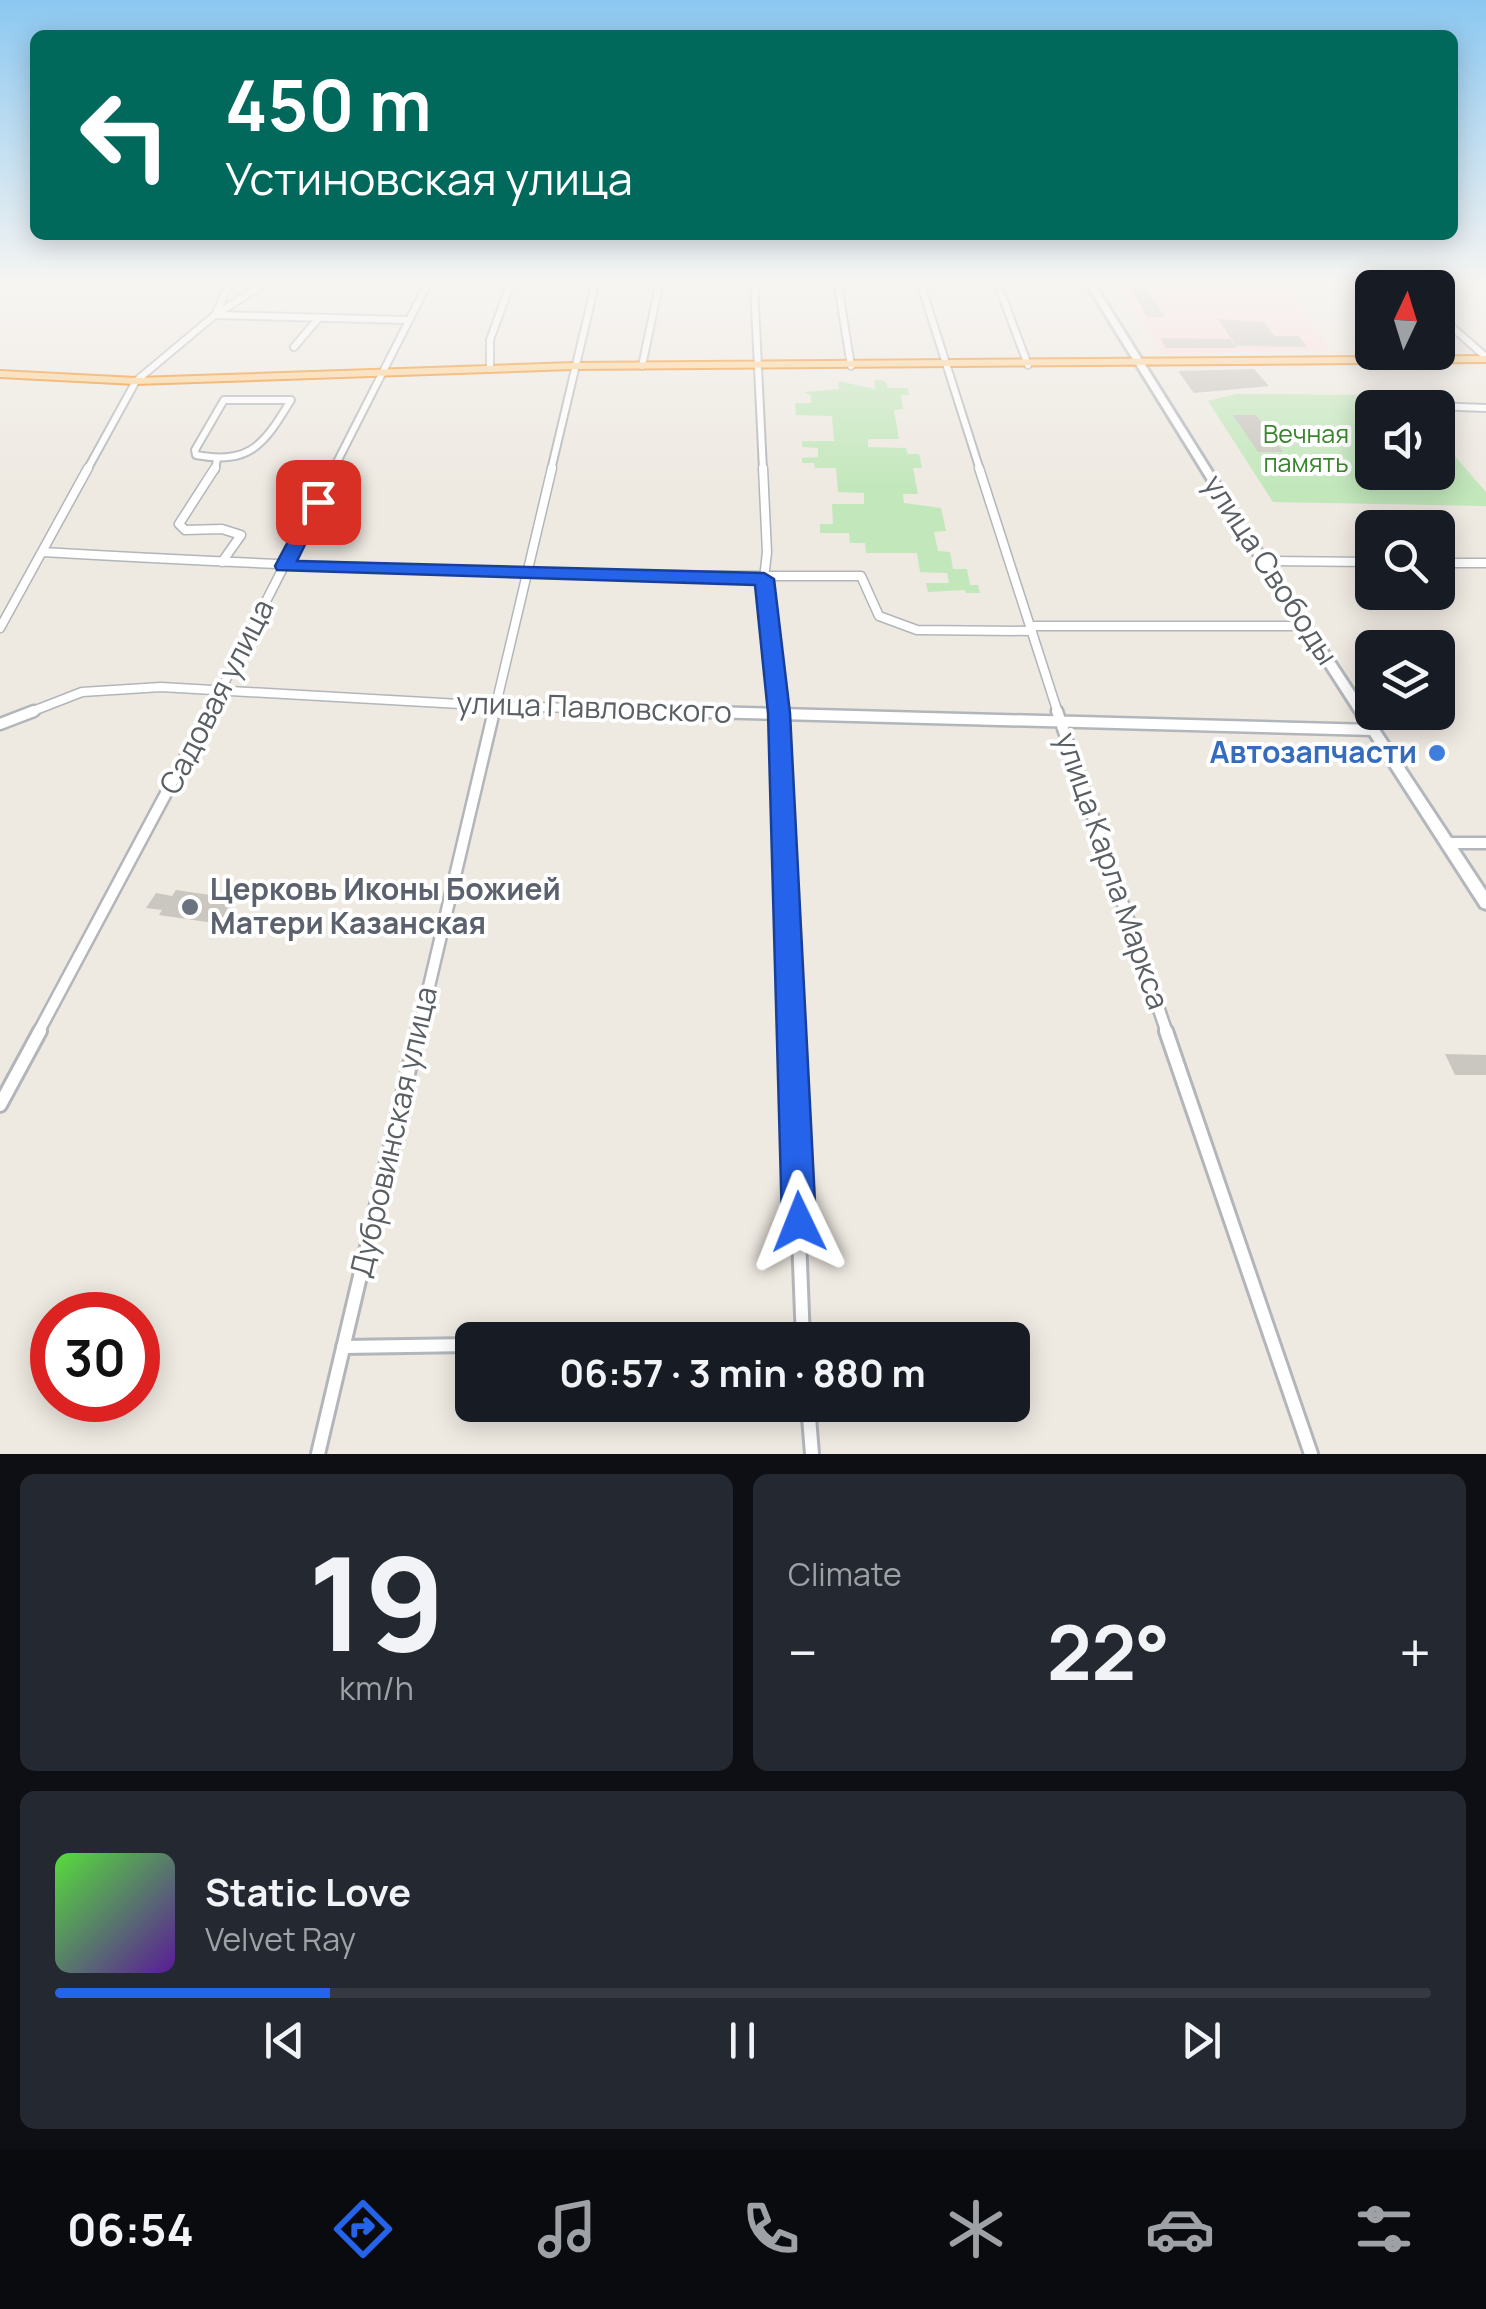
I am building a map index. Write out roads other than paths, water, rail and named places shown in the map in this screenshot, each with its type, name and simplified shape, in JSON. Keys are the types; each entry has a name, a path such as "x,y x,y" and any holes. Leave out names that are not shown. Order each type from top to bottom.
{"highway":[{"path":"4,374 136,381 573,366 948,366 1486,358"}],"main road":[{"name":"улица Свободы","path":"1131,353 1355,701"},
{"name":"улица Свободы","path":"1374,730 1485,899"}],"street":[{"path":"0,628 136,381 170,353"},
{"name":"Садовая улица","path":"0,1105 222,691 393,353"},
{"path":"490,369 492,353"},
{"name":"Дубровинская улица","path":"318,1454 577,353"},
{"path":"642,366 645,353"},
{"path":"758,353 767,552 764,579 779,713 803,1322"},
{"path":"848,353 850,366"},
{"name":"улица Карла Маркса","path":"944,353 1061,724 1311,1454"},
{"path":"1025,353 1028,365"},
{"path":"224,400 291,400 258,450 247,456 217,459 196,456 195,450 224,400"},
{"path":"1455,407 1486,408"},
{"path":"217,459 214,474 179,524 185,530 222,529 241,535 222,562"},
{"path":"43,552 524,574 764,579 810,574 861,576 880,616 917,630 1305,626"},
{"path":"1263,561 1355,562"},
{"path":"1455,563 1486,563"},
{"name":"улица Павловского","path":"0,724 65,697 102,688 494,706 1355,730"},
{"path":"1447,843 1486,843"},
{"path":"343,1347 455,1345"},
{"path":"809,1422 812,1454"}],"place":[{"name":"Автозапчасти","path":"1437,753"},
{"name":"Церковь Иконы Божией Матери Казанская","path":"190,907"}],"park label":[{"name":"Вечная память","path":"1306,448"}]}
